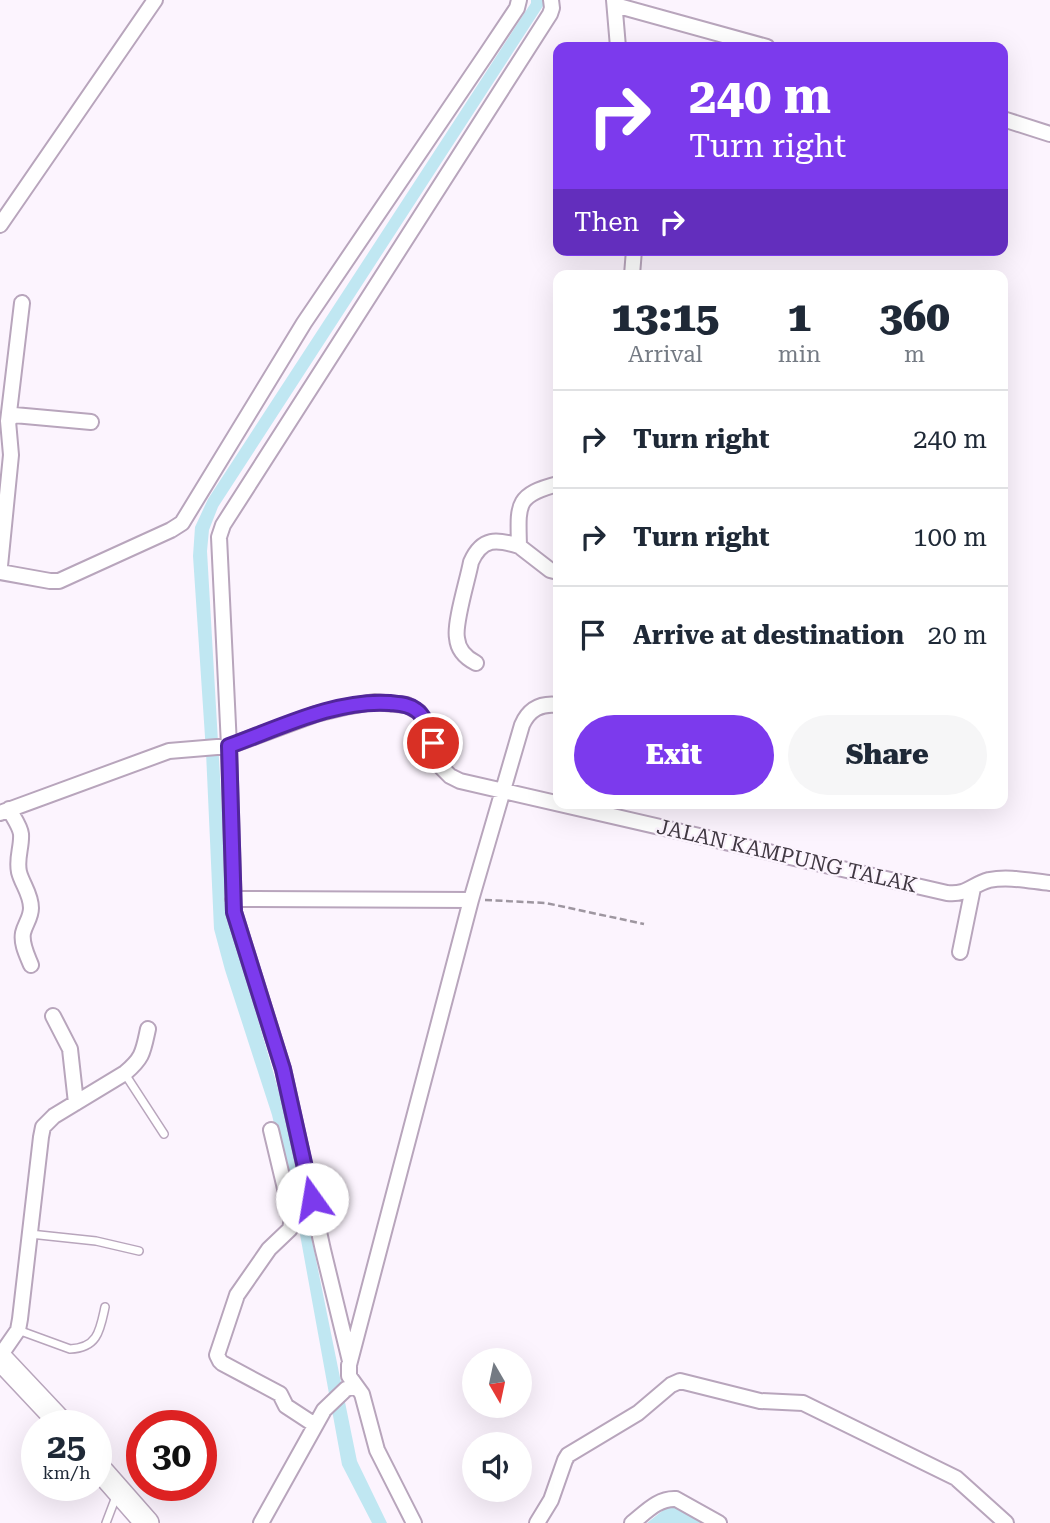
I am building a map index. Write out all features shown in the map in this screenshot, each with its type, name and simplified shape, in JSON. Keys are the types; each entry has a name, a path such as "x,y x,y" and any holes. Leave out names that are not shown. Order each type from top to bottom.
{"main road":[{"path":"0,1357 49,1410"},
{"path":"112,1482 147,1523"}],"street":[{"path":"0,225 155,0"},
{"path":"0,572 59,581 182,523 304,323 517,8 519,0"},
{"path":"350,1361 283,1069 234,912 225,747 219,542 221,529 550,14 551,0"},
{"path":"618,42 615,2 750,42"},
{"path":"1008,121 1050,134"},
{"path":"0,566 11,455 8,421 22,303"},
{"path":"8,421 14,415 91,422"},
{"path":"519,546 519,515 523,502 532,492 553,486"},
{"path":"476,663 465,655 457,638 457,627 475,554 487,543 504,541 519,546 553,570"},
{"name":"JALAN KAMPUNG TALAK","path":"5,811 169,751 225,747 316,714 374,702 407,705 423,717 440,763 446,772 460,781 553,802"},
{"path":"414,1523 377,1450 362,1394 351,1387 348,1371 471,900 525,718 537,707 553,705"},
{"name":"JALAN KAMPUNG TALAK","path":"582,809 956,894 990,880 1014,878 1050,883"},
{"path":"5,811 21,832 18,863 31,909 23,940 31,965"},
{"path":"960,952 974,888"},
{"path":"233,899 471,900"},
{"path":"53,1016 70,1049 76,1103"},
{"path":"0,1357 18,1330 41,1132 50,1119 125,1073 140,1058 148,1029"},
{"path":"271,1130 292,1225 270,1247 237,1295 218,1358 222,1363 280,1394 286,1406 315,1425"},
{"path":"537,1523 551,1500 568,1455 638,1413 671,1385 680,1381 760,1401 803,1404 956,1478 1006,1523"},
{"path":"261,1523 327,1406 351,1387"},
{"path":"632,1523 656,1504 676,1499 719,1523"}],"lane":[{"path":"125,1073 164,1135"},
{"path":"29,1234 96,1241 139,1251"},
{"path":"18,1330 70,1349 78,1349 98,1335 105,1307"},
{"path":"106,1523 119,1490"}],"path":[{"path":"471,900 546,903 644,924"}],"water":[{"path":"531,0 544,0 545,3 218,507 209,530 207,551 228,915 289,1127 357,1461 387,1523 372,1523 342,1465 299,1229 272,1115 214,929 193,556 195,527 208,499"},
{"path":"671,1504 704,1523 647,1523"}],"route":[{"path":"312,1199 283,1069 234,912 229,746 316,714 374,702 407,705 419,712 433,743"}]}
